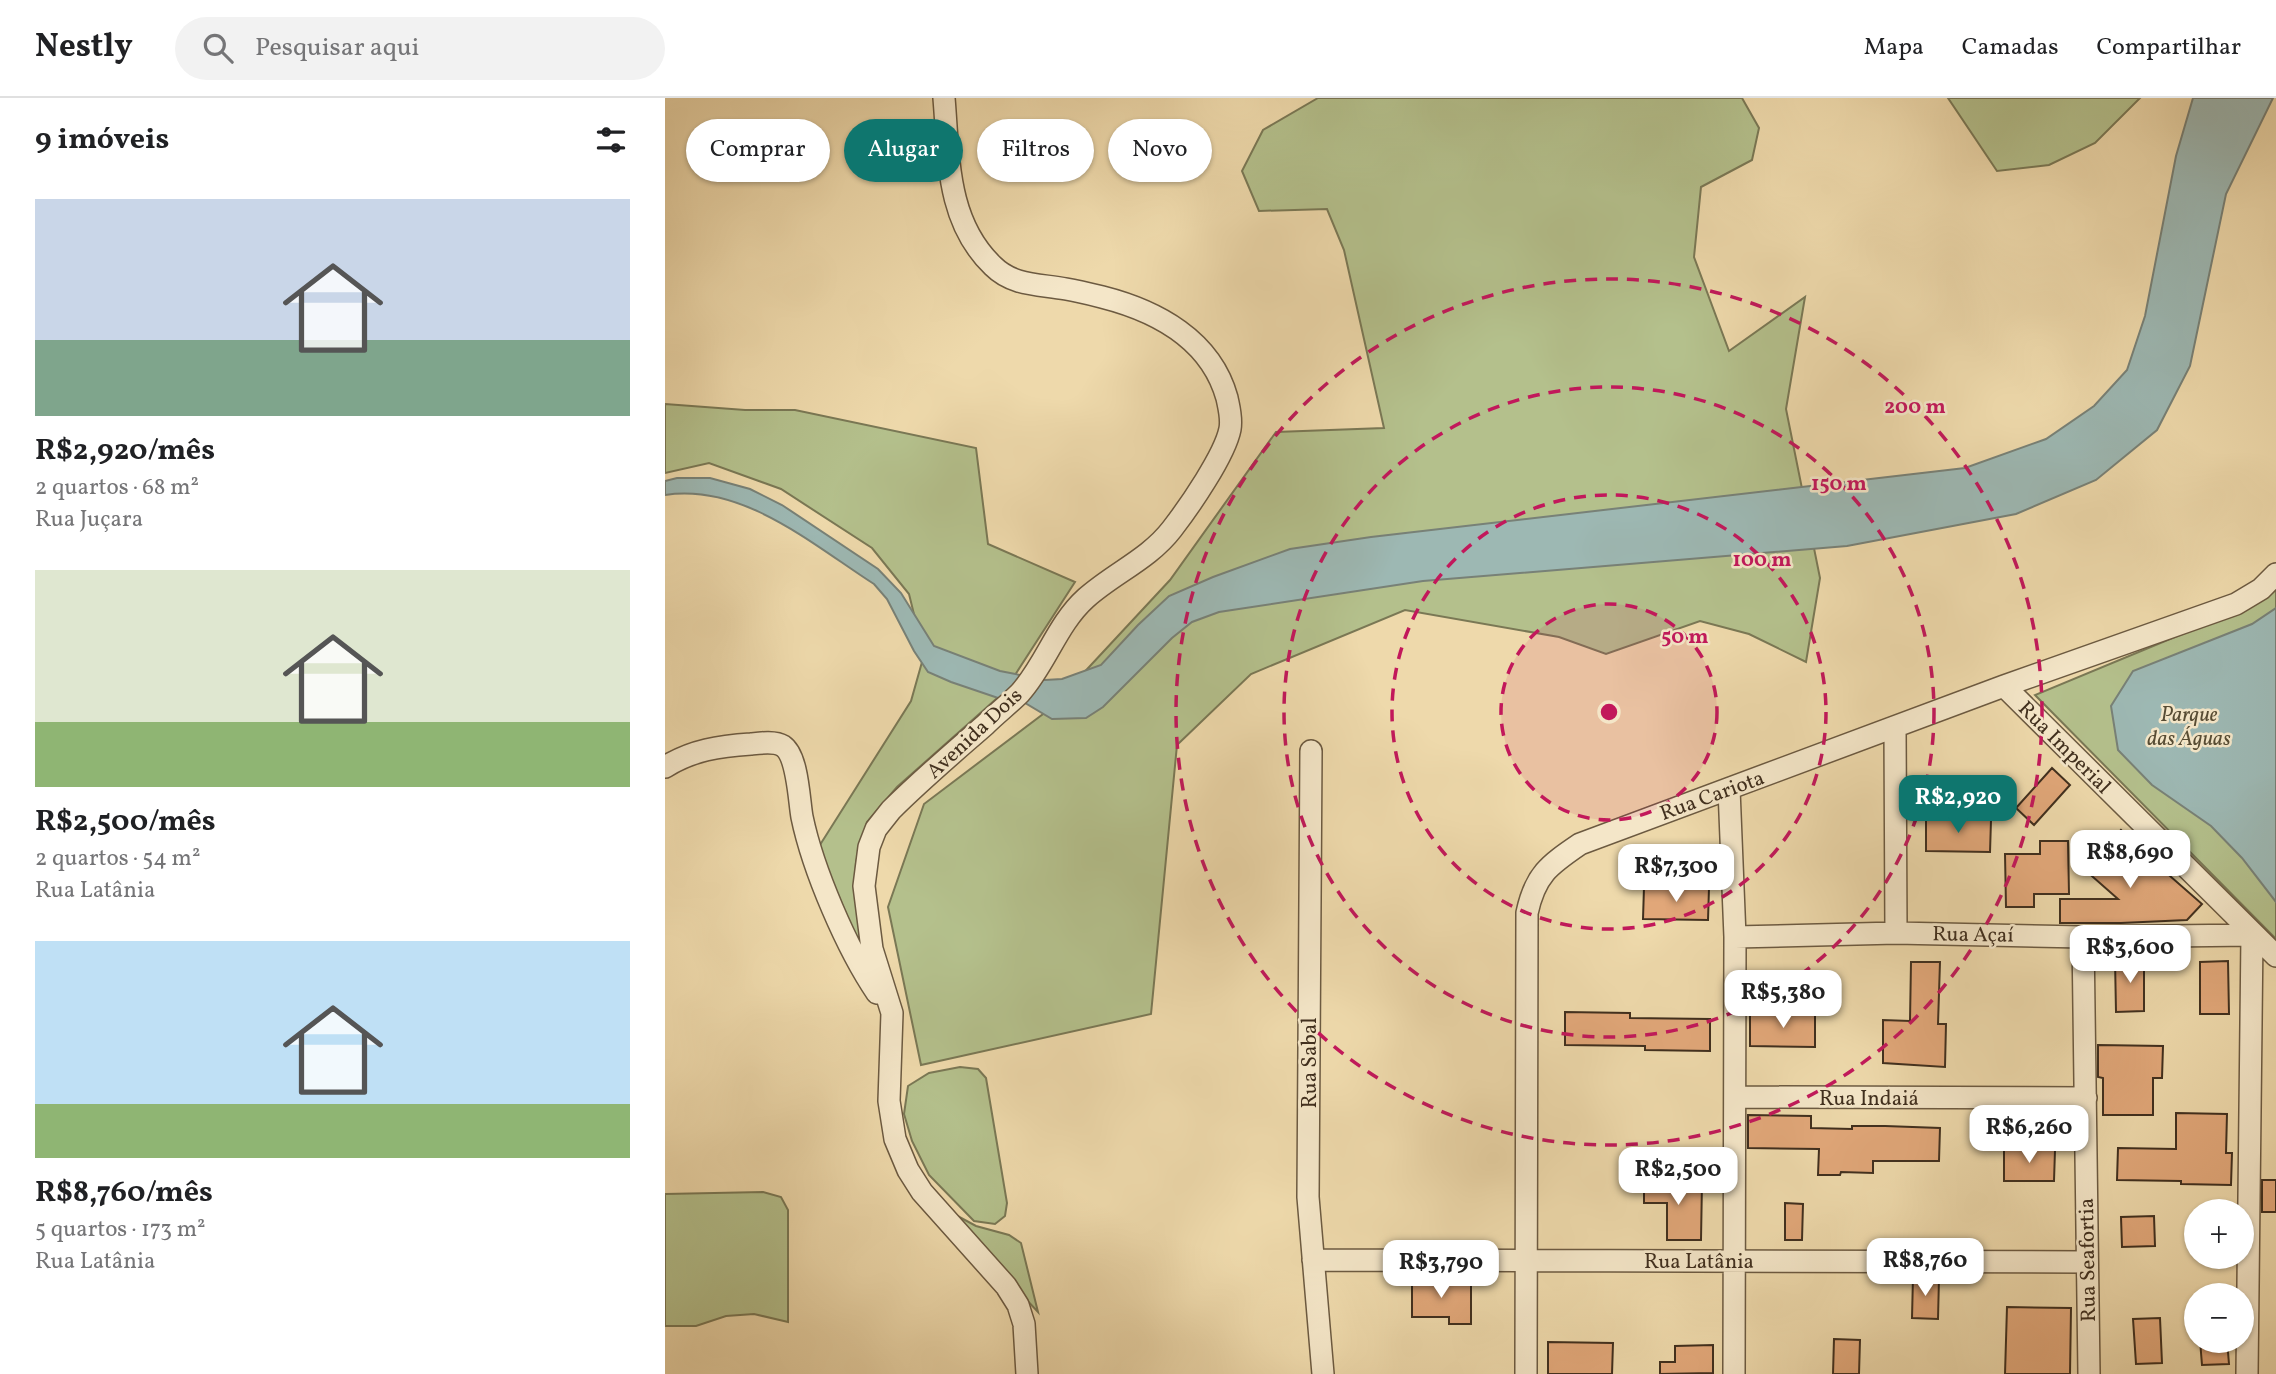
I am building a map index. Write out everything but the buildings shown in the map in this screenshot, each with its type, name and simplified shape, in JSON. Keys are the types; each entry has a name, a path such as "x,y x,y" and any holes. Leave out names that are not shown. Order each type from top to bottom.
{"street":[{"name":"Avenida Dois","path":"944,98 953,193 962,222 975,245 991,264 1016,282 1067,289 1105,298 1153,316 1177,330 1209,357 1222,380 1230,410 1230,424 1221,456 1173,529 1158,545 1086,598 1072,613 1041,665 1020,693 906,795 876,829 869,847 866,909 872,949 892,1013 889,1101 895,1139 908,1170 922,1192 1006,1286 1018,1305 1024,1324 1027,1374"},
{"name":"Rua Cariota","path":"1526,1374 1527,913 1542,873 1580,844 2004,686 2236,604 2261,589 2276,574"},
{"name":"Rua Imperial","path":"2004,686 2276,956"},
{"path":"1895,728 1896,933"},
{"path":"665,767 699,750 735,744 764,743 782,746 787,751 795,772 801,814 813,861 855,956 892,1013"},
{"name":"Rua Sabal","path":"1311,751 1308,1197 1323,1374"},
{"path":"1729,789 1735,937 1734,1374"},
{"name":"Rua Açaí","path":"1735,937 1896,933 2083,937 2252,935"},
{"path":"2247,1374 2252,935"},
{"name":"Rua Seafortia","path":"2083,937 2089,1374"},
{"name":"Rua Indaiá","path":"1736,1097 2086,1098"},
{"name":"Rua Latânia","path":"1313,1260 1892,1259 2086,1262"}],"green space":[{"path":"1318,98 1742,98 1759,128 1752,160 1701,187 1694,257 1729,351 1805,297 1786,409 1820,578 1806,662 1749,634 1700,621 1606,654 1559,637 1405,610 1251,674 1177,745 1151,1014 921,1065 888,907 924,804 1051,708 1170,580 1276,432 1384,428 1344,250 1327,209 1259,211 1242,171 1263,130"},
{"path":"1948,98 2140,98 2095,143 2049,165 1997,171"},
{"path":"665,404 745,410 795,410 976,448 988,544 1075,582 1004,692 897,787 867,822 856,862 855,889 879,991 818,848 911,701 924,655 909,594 872,548 781,489 709,463 665,473"},
{"name":"Parque das Águas","path":"2276,589 2276,939 2035,695 2223,617"},
{"path":"960,1067 978,1069 986,1078 1007,1203 1005,1216 995,1224 974,1221 929,1175 912,1141 904,1114 908,1086 929,1073"},
{"path":"763,1192 781,1197 788,1210 788,1322 754,1314 726,1316 696,1326 665,1326 665,1194"},
{"path":"939,1206 976,1226 1009,1235 1021,1243 1038,1312"}],"water":[{"path":"2193,98 2273,98 2226,194 2190,366 2157,430 2096,480 2016,514 1847,546 1423,581 1219,612 1192,622 1172,638 1103,707 1086,718 1052,719 1025,703 1001,699 928,672 887,599 874,584 776,520 722,498 694,494 665,495 665,481 677,478 710,478 750,489 782,505 878,569 901,593 934,646 1000,671 1045,680 1062,679 1101,665 1169,596 1290,549 1371,537 1965,468 2046,439 2094,406 2127,370 2145,316 2176,156"},
{"name":"Parque das Águas","path":"2276,608 2276,902 2242,858 2211,826 2152,785 2118,750 2111,706 2133,671 2252,624"}]}
